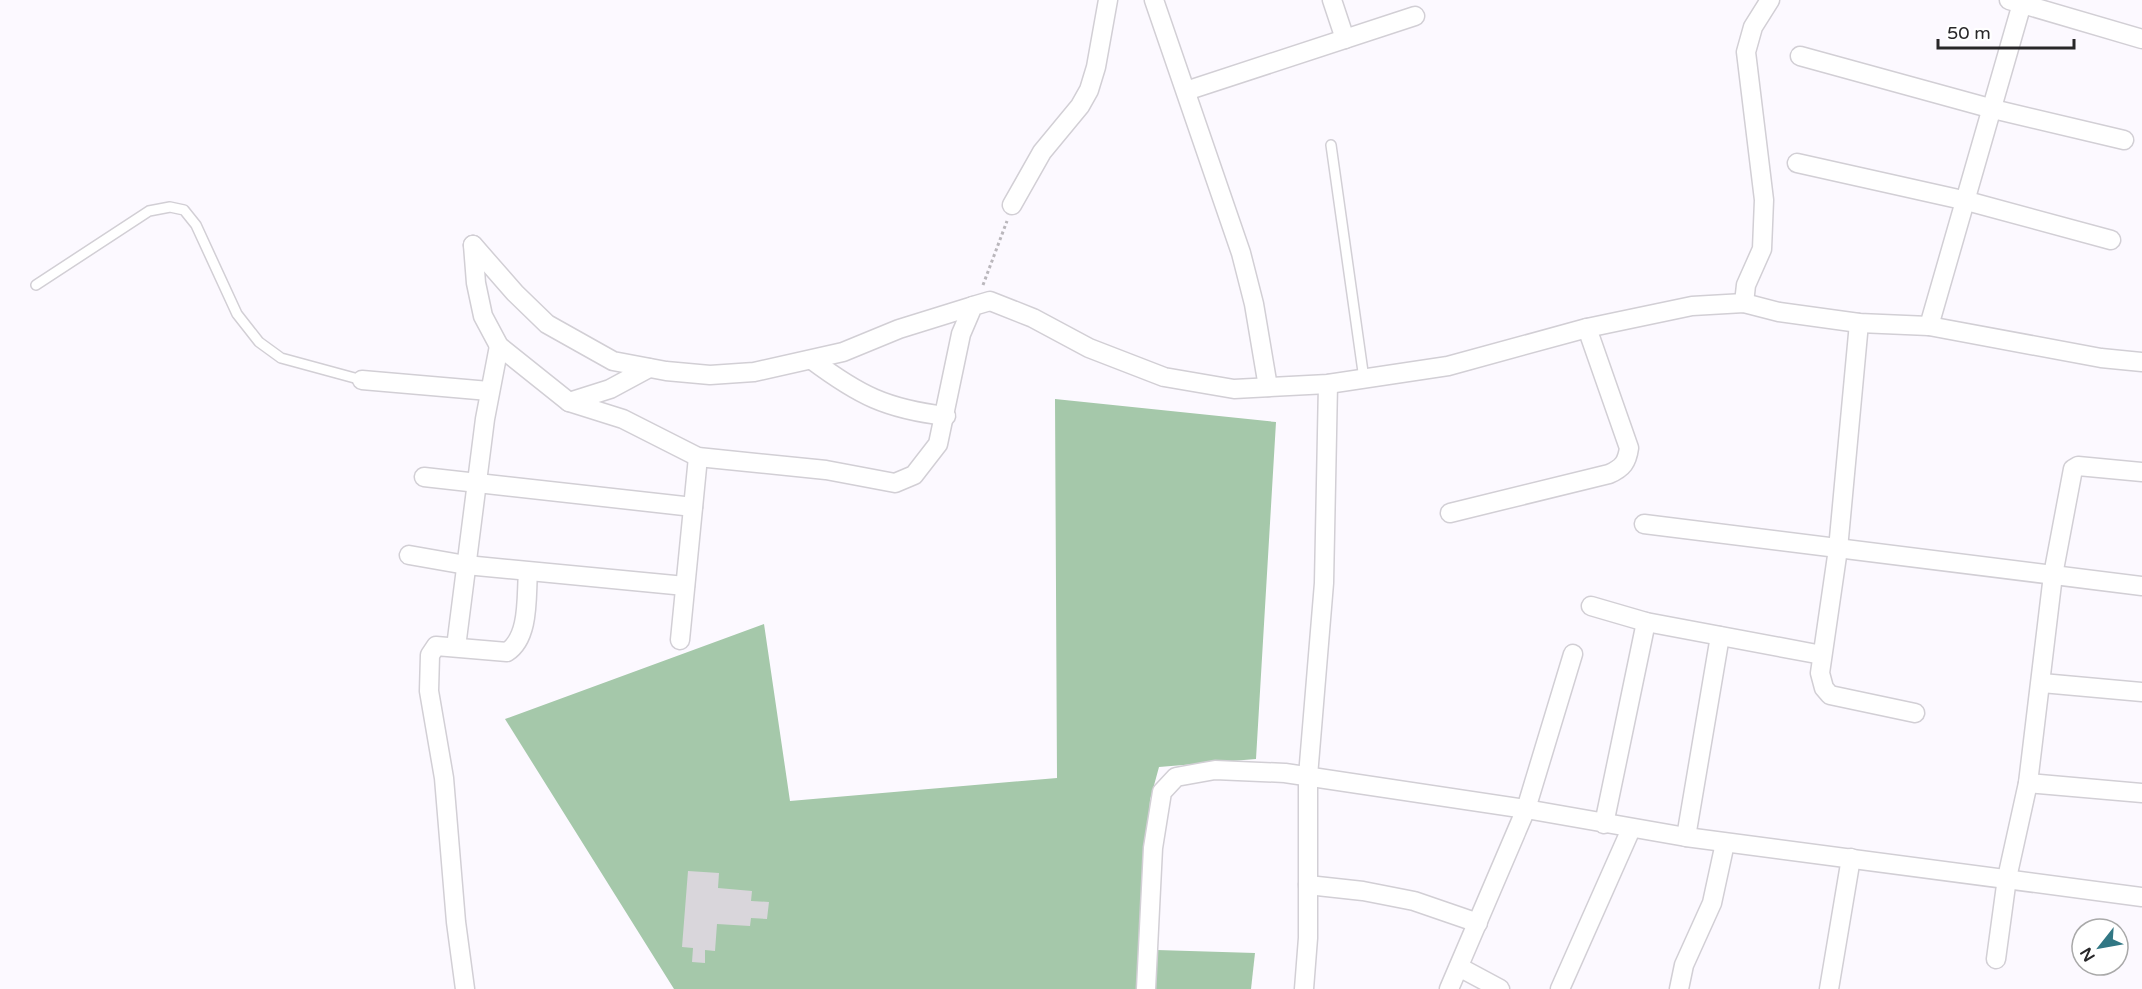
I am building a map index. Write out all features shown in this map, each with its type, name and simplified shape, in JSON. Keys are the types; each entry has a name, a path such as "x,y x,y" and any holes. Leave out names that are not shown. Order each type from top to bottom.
{"street":[{"path":"1012,205 1042,152 1080,106 1089,90 1096,67 1108,0"},
{"path":"1154,0 1241,253 1254,304 1268,387"},
{"path":"1332,0 1345,39"},
{"path":"1744,303 1746,285 1762,249 1764,200 1746,52 1752,27 1770,0"},
{"path":"1929,326 1993,109 2018,1 2142,39"},
{"path":"1186,91 1415,16"},
{"path":"1800,56 1993,109 2124,140"},
{"path":"1797,163 1967,201 2111,240"},
{"path":"973,306 961,334 938,444 929,459 914,475 895,483 826,470 698,457 623,419 569,402 500,346 483,316 476,283 473,245 515,293 547,324 613,361 710,375 754,372 843,352 899,329 973,306 990,301 1033,318 1089,348 1164,377 1234,389 1328,384 1448,366 1587,328 1692,306 1744,303 1779,312 1859,323 1929,326 2101,358 2142,362"},
{"path":"1859,323 1838,549 1820,673 1824,688 1830,695 1915,713"},
{"path":"1450,513 1609,474 1620,469 1627,461 1629,448 1587,328"},
{"path":"456,647 489,391 500,346"},
{"path":"812,360 852,389 891,407 945,416"},
{"path":"569,402 610,389 649,368"},
{"path":"362,380 489,391"},
{"path":"1304,989 1308,885 1308,776 1324,583 1328,384"},
{"path":"680,640 698,457"},
{"path":"1996,959 2007,878 2028,783 2042,683 2053,575 2073,469 2078,466 2142,472"},
{"path":"424,477 693,507"},
{"path":"1644,524 2142,586"},
{"path":"409,555 466,565 528,572 685,586"},
{"path":"465,989 456,922 444,778 429,691 430,655 436,646 507,652 513,648 522,636 528,572"},
{"path":"1591,606 1646,622 1822,656"},
{"path":"1604,824 1646,622"},
{"path":"1686,837 1720,636"},
{"path":"1449,989 1526,809 1573,654"},
{"path":"2042,683 2142,692"},
{"path":"1146,989 1153,848 1162,792 1176,777 1215,770 1308,776 1526,809 1631,829 1725,843 2142,897"},
{"path":"2028,783 2142,793"},
{"path":"1560,989 1631,829"},
{"path":"1678,989 1684,965 1712,903 1725,843"},
{"path":"1829,989 1851,858"},
{"path":"1308,885 1363,891 1414,901 1478,923"},
{"path":"1459,968 1500,989"}],"lane":[{"path":"1330,146 1364,379"},
{"path":"36,285 149,211 170,207 184,210 196,225 237,314 259,342 281,358 362,380"}],"path":[{"path":"973,306 1012,205"}],"green space":[{"path":"1055,399 1276,422 1256,759 1159,767 1150,800 1138,989 674,989 505,719 764,624 790,801 1057,778"},
{"path":"1157,950 1255,953 1251,989 1154,989"}],"building":[{"path":"688,871 719,873 718,888 752,891 751,901 769,902 767,919 751,918 750,926 717,924 715,951 705,950 705,963 692,962 693,948 682,947"}]}
